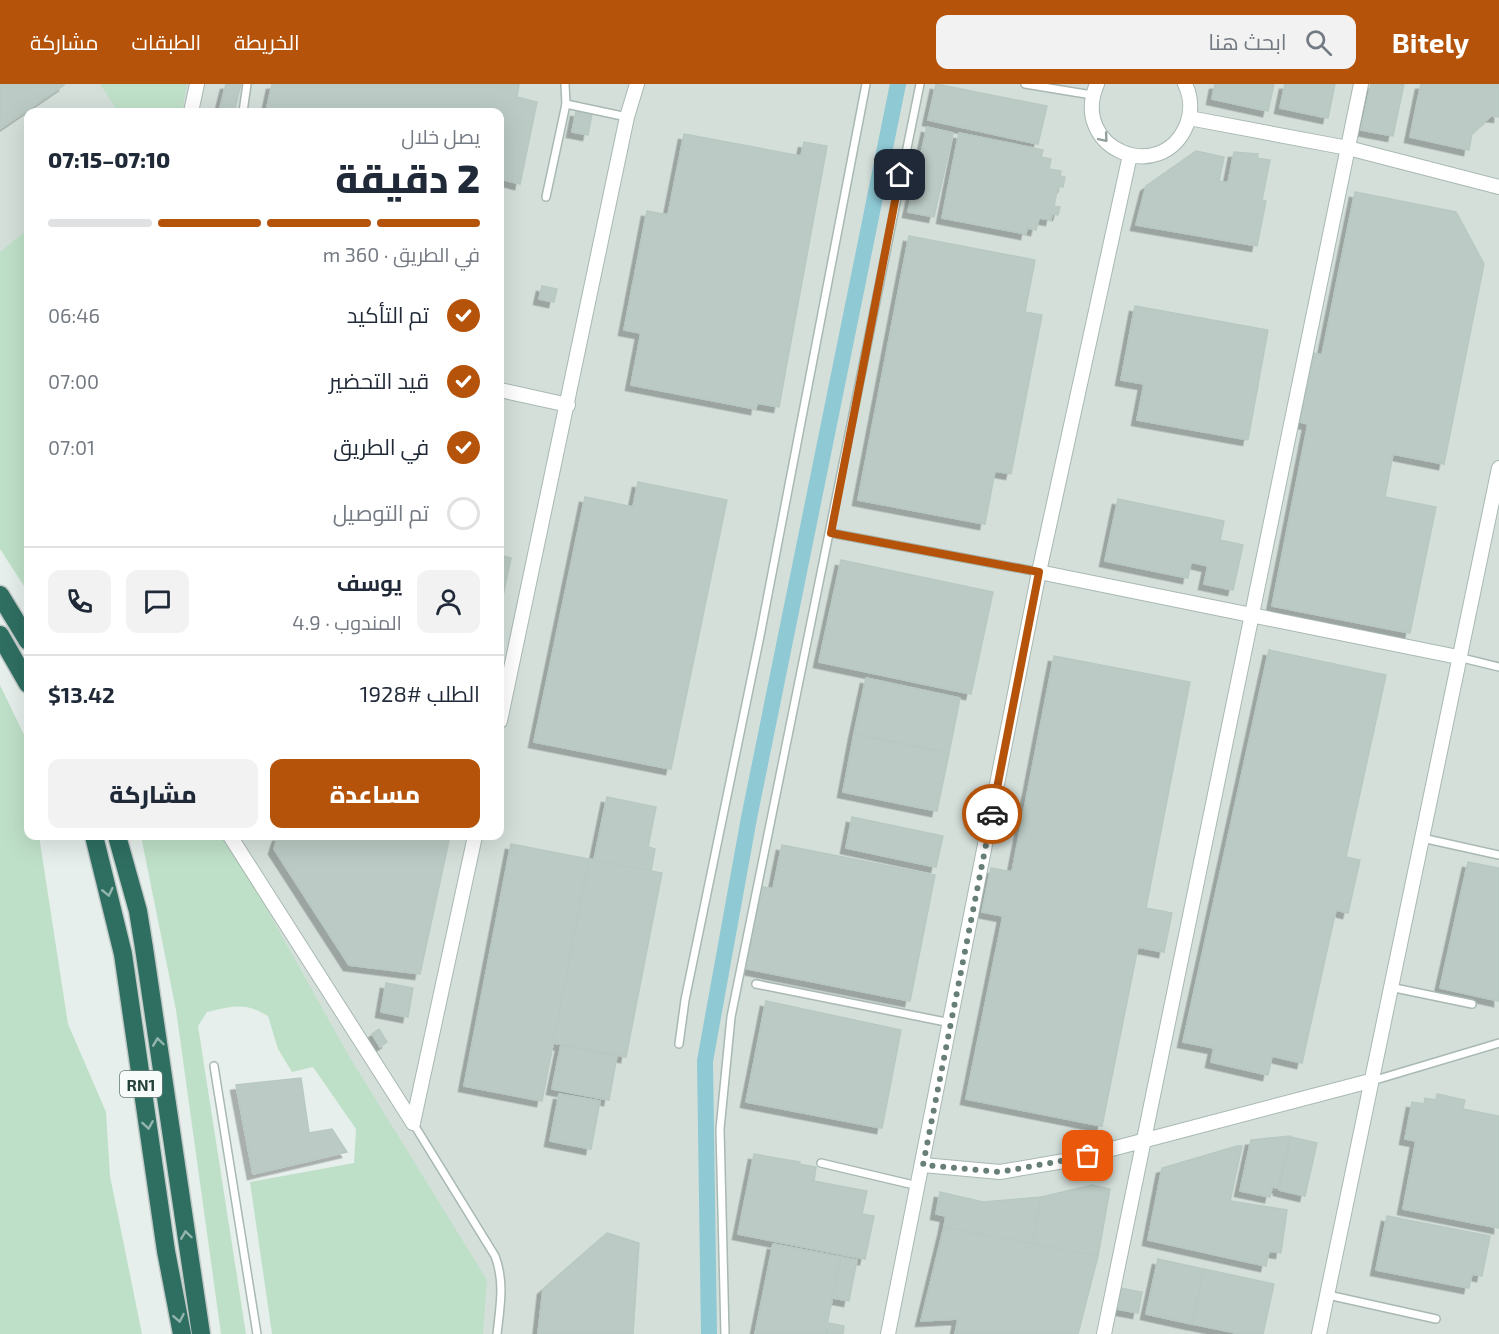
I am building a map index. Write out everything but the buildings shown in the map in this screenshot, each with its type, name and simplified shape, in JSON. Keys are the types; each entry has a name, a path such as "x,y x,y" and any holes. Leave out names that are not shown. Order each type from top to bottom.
{"highway":[{"path":"0,595 24,634"},
{"path":"0,635 24,677"},
{"name":"RN1","path":"94,840 125,966 166,1251 182,1334"},
{"name":"RN1","path":"118,840 142,939 201,1334"}],"street":[{"path":"192,108 197,84"},
{"path":"504,702 627,117 637,84"},
{"path":"1095,90 1091,111 1095,126 1103,140 1115,150 1130,155 1145,156 1167,148 1184,132 1189,118 1190,102 1185,84"},
{"path":"1104,1334 1361,84"},
{"path":"1189,118 1348,147 1499,187"},
{"path":"888,1334 920,1186 1039,572 1130,155"},
{"path":"504,391 567,405"},
{"path":"1319,1334 1389,987 1499,468"},
{"path":"1039,572 1458,657"},
{"path":"233,840 413,1123"},
{"path":"413,1123 474,840"},
{"path":"923,1165 1000,1172 1070,1160 1370,1081"}],"lane":[{"path":"244,108 247,84"},
{"path":"546,197 566,104 565,84"},
{"path":"679,1044 685,1000 760,636 866,84"},
{"path":"725,1334 720,1128 731,1017 831,533 920,84"},
{"path":"1024,84 1095,90"},
{"path":"566,104 627,117"},
{"path":"831,533 1039,572"},
{"path":"1458,657 1499,667"},
{"path":"1421,837 1499,855"},
{"path":"756,984 951,1023"},
{"path":"1389,987 1472,1004"},
{"path":"1370,1081 1499,1043"},
{"path":"214,1066 257,1334"},
{"path":"413,1123 495,1256 502,1286 497,1334"},
{"path":"821,1162 920,1186"},
{"path":"1328,1295 1436,1319"}],"shaded area":[{"path":"0,84 1499,84 1499,1334 471,1334 211,840 504,840 504,108 24,108 24,513 0,477"}],"green space":[{"path":"100,84 187,84 183,108 115,108"},
{"path":"24,232 24,586 0,549 0,252"},
{"path":"0,685 24,735 24,840 40,840 68,1024 106,1112 110,1176 142,1334 0,1334"},
{"path":"142,840 228,840 349,1056 487,1280 483,1334 272,1334 250,1182 354,1163 356,1129 313,1067 292,1072 278,1049 268,1016 252,1009 238,1007 207,1012 198,1026 246,1334 221,1334 176,1010"}],"waterway":[{"path":"709,1334 705,1061 749,818 898,84"}],"way so far":[{"path":"992,814 923,1165 1000,1172 1088,1156"}],"route":[{"path":"900,175 831,533 1039,572 992,814"}]}
